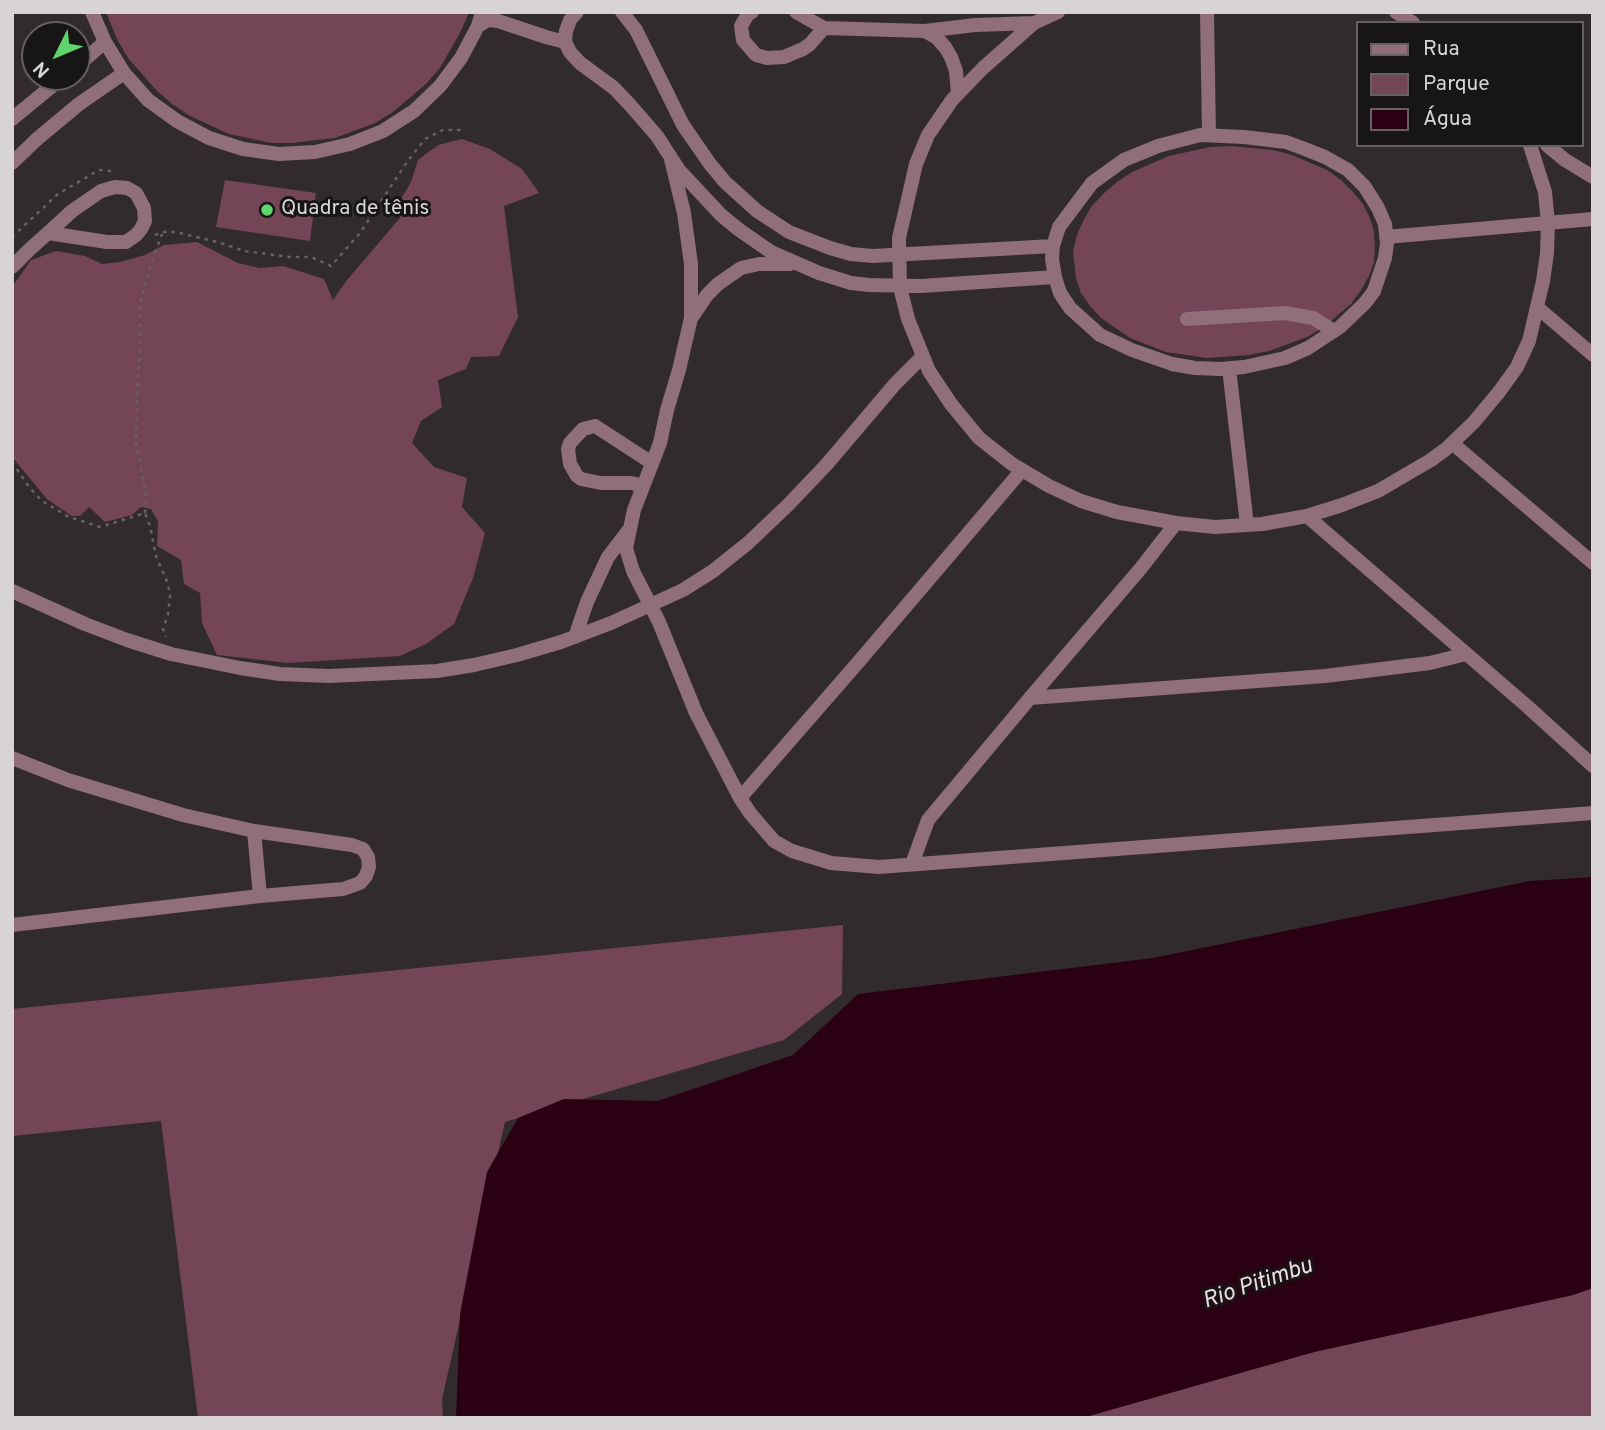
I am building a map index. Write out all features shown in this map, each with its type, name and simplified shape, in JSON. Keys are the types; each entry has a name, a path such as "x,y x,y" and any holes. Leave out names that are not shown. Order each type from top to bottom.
{"street":[{"path":"92,12 104,42 124,73 148,100 177,121 209,138 243,149 279,154 315,152 350,144 383,131 414,111 440,86 461,58 480,19 498,21 565,42"},
{"path":"577,12 566,31 565,42 570,52 580,63 614,88 657,136 671,159 705,198 738,229 771,251 804,267"},
{"path":"622,12 636,30 670,102 694,144 725,182 757,211 789,232 830,248 873,256 1054,246"},
{"path":"751,12 741,26 743,40 755,55 766,58 784,57 803,49 824,29"},
{"path":"796,12 824,29 925,31 975,25 1034,23"},
{"path":"1058,12 1034,23 983,68 958,94 928,135 916,164 899,238 900,286 908,319 922,357 940,390 979,438 1021,470 1049,486 1081,501 1117,512 1215,527 1307,516 1378,491 1431,460 1452,443 1483,412 1517,367 1529,341 1538,309 1547,253 1548,223 1545,191 1531,147"},
{"path":"1207,12 1209,135"},
{"path":"925,31 937,38 951,57 956,71 958,94"},
{"path":"91,54 104,42"},
{"path":"12,163 79,104 124,73"},
{"path":"12,119 46,91"},
{"path":"1200,135 1286,142 1336,163 1348,170 1365,187 1385,224 1386,237 1385,258 1374,291 1359,309 1334,331 1308,348 1284,358 1229,368 1195,368 1172,364 1116,344 1100,335 1070,308 1060,293 1052,259 1059,227 1092,183 1124,160 1158,146 1200,135"},
{"path":"1549,147 1593,177"},
{"path":"671,159 684,213 690,254 691,318 660,443 634,510 626,548 633,571 659,622 696,713 740,797 774,841 792,851 831,863 879,867 1593,813"},
{"path":"12,267 48,233 86,200 101,191 121,187 133,190 144,208 145,220 141,229 123,243 48,233"},
{"path":"1386,237 1593,219"},
{"path":"691,318 707,295 741,268 771,263 804,267 851,283 900,286 1055,277"},
{"path":"1538,309 1593,355"},
{"path":"1187,319 1285,313 1314,318 1334,331"},
{"path":"12,591 85,624 171,654 280,674 329,676 437,671 517,655 575,637 650,606 713,571 769,525 922,357"},
{"path":"1229,368 1247,525"},
{"path":"643,486 631,483 601,483 577,476 570,464 570,443 583,429 595,426 652,463"},
{"path":"1452,443 1593,563"},
{"path":"740,797 862,659 1021,470"},
{"path":"1307,516 1593,766"},
{"path":"912,864 928,820 1176,523"},
{"path":"575,637 587,602 608,557 629,530"},
{"path":"1030,698 1325,676 1410,666 1466,654"},
{"path":"12,758 68,780 183,815 254,831 352,845 363,849 368,857 369,867 360,883 351,887 12,925"},
{"path":"254,831 260,896"}],"path":[{"path":"171,654 163,629 170,596 145,513 146,495 136,443 140,305 162,232 196,236 244,251 311,257 331,265 360,233 425,139 443,130 461,130"},
{"path":"12,462 42,501 69,517 100,527 145,513"}],"green space":[{"path":"106,12 469,12 440,68 426,84 393,112 375,123 335,138 271,143 229,134 190,116 172,104 128,58"},
{"path":"462,139 490,149 522,169 539,193 504,206 518,317 499,356 471,357 466,369 438,380 442,407 421,421 412,443 434,467 467,478 462,507 485,533 473,578 454,624 426,644 400,656 288,663 217,655 202,623 200,593 184,584 181,560 157,546 158,521 151,509 141,507 132,515 105,522 89,507 80,516 72,516 47,499 12,457 12,287 31,260 56,251 85,256 102,264 145,255 164,245 197,242 238,263 259,268 283,266 324,279 333,300 400,218 402,197 411,182 418,160 438,145"},
{"path":"1210,147 1273,150 1292,155 1327,170 1341,180 1363,204 1370,218 1375,247 1369,276 1351,304 1324,327 1307,337 1269,351 1207,358 1166,352 1130,338 1101,318 1081,293 1076,279 1073,250 1083,221 1103,194 1132,172 1169,156"},
{"name":"Quadra de tênis","path":"225,180 316,193 310,241 216,227"},
{"path":"843,925 842,994 784,1040 505,1122 442,1399 443,1418 198,1418 161,1121 12,1136 12,1009"},
{"path":"1593,1288 1593,1418 1082,1418 1314,1352 1573,1295"}],"water":[{"name":"Rio Pitimbu","path":"1593,877 1593,1288 1573,1295 1314,1352 1082,1418 456,1418 460,1314 487,1172 518,1118 564,1099 658,1101 793,1055 858,994 1153,958 1530,881"}],"place":[{"name":"Quadra de tênis","path":"267,210"}]}
